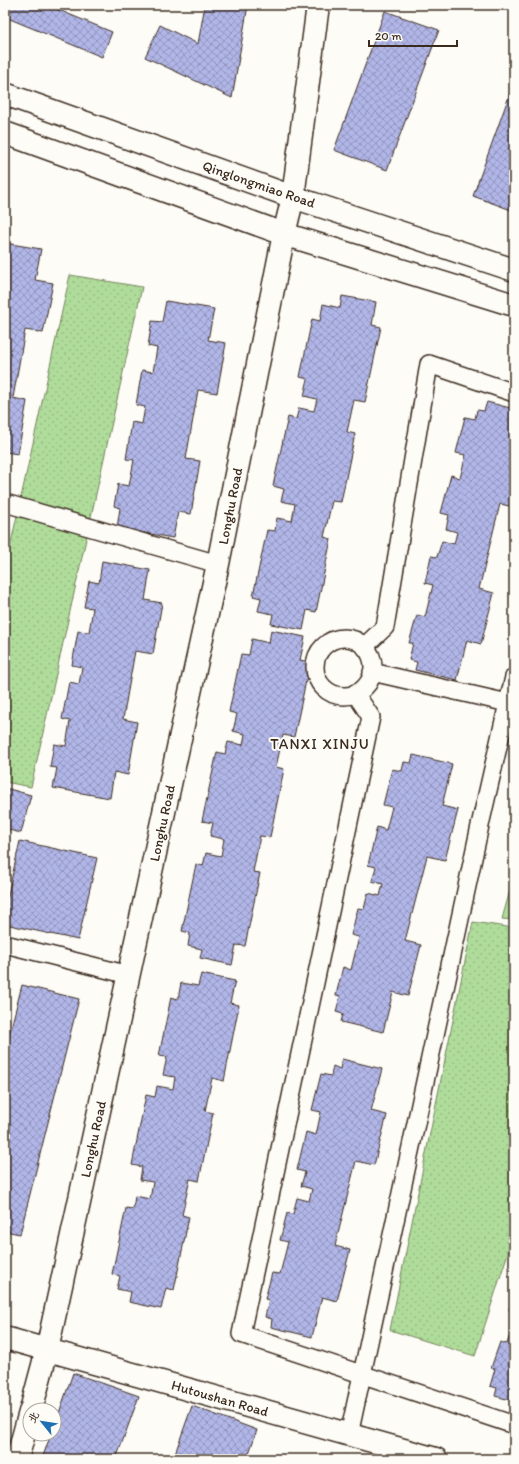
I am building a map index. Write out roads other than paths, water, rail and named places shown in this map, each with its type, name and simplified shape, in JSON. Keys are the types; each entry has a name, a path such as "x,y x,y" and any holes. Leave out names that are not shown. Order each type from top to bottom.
{"street":[{"name":"Longhu Road","path":"33,1402 47,1350 218,564 284,234 293,197 318,5"},
{"name":"Qinglongmiao Road","path":"5,94 293,197 514,270"},
{"path":"5,133 284,234 514,305"},
{"name":"Hutoushan Road","path":"5,1338 436,1459"},
{"name":"Longhu Road","path":"17,1459 22,1441"}],"lane":[{"path":"365,646 385,627 429,364 514,393"},
{"path":"5,503 218,564"},
{"path":"339,638 348,638 365,646 373,663 369,681 363,689 355,693 345,695 336,694 327,690 321,683 315,665 323,648 330,642 339,638"},
{"path":"372,672 508,703"},
{"path":"350,1435 481,821 514,677"},
{"path":"355,693 371,716 241,1334 514,1425"},
{"path":"5,944 129,975"}],"district":[{"name":"TANXI XINJU","path":"320,744"}]}
